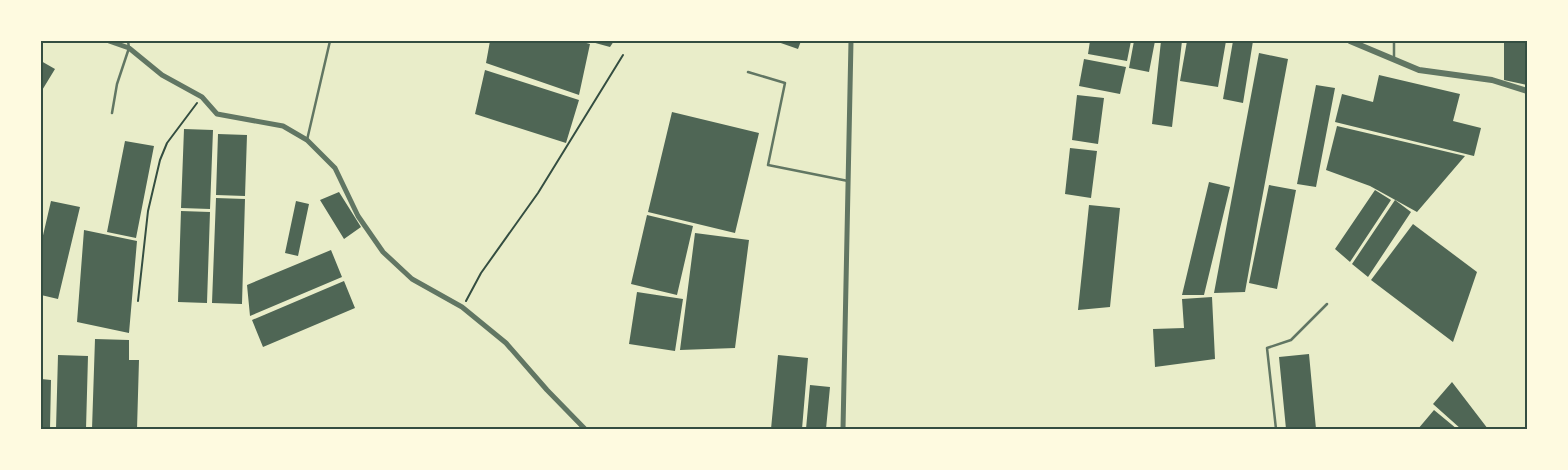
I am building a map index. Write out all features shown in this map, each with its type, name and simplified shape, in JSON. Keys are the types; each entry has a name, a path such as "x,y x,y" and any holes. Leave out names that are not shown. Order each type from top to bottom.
{"street":[{"path":"109,41 128,44 162,75 202,97 217,114 283,126 307,140 335,168 358,216 383,252 412,279 462,307 506,343 584,429"},
{"path":"843,429 851,41"},
{"path":"1350,41 1419,70 1492,80 1527,91"}],"lane":[{"path":"307,140 330,41"},
{"path":"1394,41 1394,60"},
{"path":"112,113 117,84 128,44"},
{"path":"748,72 785,83 768,166 848,181"},
{"path":"1276,429 1267,348 1291,340 1327,304"}],"path":[{"path":"462,307 481,273 538,193 623,55"},
{"path":"138,301 148,211 160,160 167,143 202,97"}],"building":[{"path":"490,41 579,41 590,44 579,95 486,63"},
{"path":"588,41 614,41 610,47"},
{"path":"775,41 801,41 798,49"},
{"path":"1090,41 1131,41 1127,61 1088,54"},
{"path":"1134,41 1155,41 1149,72 1129,68"},
{"path":"1161,41 1182,41 1172,127 1152,124"},
{"path":"1187,41 1226,41 1218,87 1180,81"},
{"path":"1233,41 1253,41 1243,103 1223,99"},
{"path":"1504,41 1527,41 1527,85 1504,80"},
{"path":"1259,53 1288,59 1245,292 1214,293"},
{"path":"1084,59 1126,67 1120,94 1079,86"},
{"path":"41,61 55,69 41,92"},
{"path":"485,70 579,100 566,143 475,114"},
{"path":"1379,75 1460,94 1453,121 1481,128 1474,156 1335,122 1342,94 1373,102"},
{"path":"1316,85 1335,88 1316,187 1297,184"},
{"path":"1077,95 1104,98 1098,144 1072,140"},
{"path":"672,112 759,133 735,233 648,212"},
{"path":"1337,126 1465,156 1417,212 1370,186 1326,170"},
{"path":"184,129 213,130 210,209 181,208"},
{"path":"218,134 247,135 245,196 216,195"},
{"path":"125,141 154,146 136,238 107,232"},
{"path":"1070,148 1097,151 1091,198 1065,194"},
{"path":"1209,182 1230,187 1204,295 1182,295"},
{"path":"1269,185 1296,190 1277,289 1249,283"},
{"path":"1375,190 1391,200 1350,262 1335,249"},
{"path":"339,192 361,227 344,239 320,200"},
{"path":"216,198 245,199 242,304 212,303"},
{"path":"1395,200 1411,212 1368,277 1352,264"},
{"path":"51,201 80,207 58,299 41,295 41,244"},
{"path":"296,201 309,204 298,256 285,253"},
{"path":"1089,205 1120,208 1110,307 1078,310"},
{"path":"181,211 210,212 207,303 178,302"},
{"path":"647,215 693,226 677,295 631,284"},
{"path":"1413,224 1477,272 1453,342 1371,280"},
{"path":"84,230 137,241 129,333 77,322"},
{"path":"695,233 749,240 735,348 680,350"},
{"path":"331,250 342,277 250,316 247,285"},
{"path":"344,281 355,308 263,347 252,320"},
{"path":"637,292 683,299 675,351 629,344"},
{"path":"1212,297 1215,359 1155,367 1153,329 1184,328 1182,299"},
{"path":"95,339 129,340 129,360 139,360 137,429 92,429"},
{"path":"1309,354 1316,429 1286,429 1279,357"},
{"path":"58,355 88,356 86,429 56,429"},
{"path":"778,355 808,358 802,429 771,429"},
{"path":"41,379 51,380 50,429 41,429"},
{"path":"1452,382 1488,429 1461,429 1433,404"},
{"path":"810,385 830,387 826,429 806,429"},
{"path":"1434,410 1457,429 1418,429"}]}
